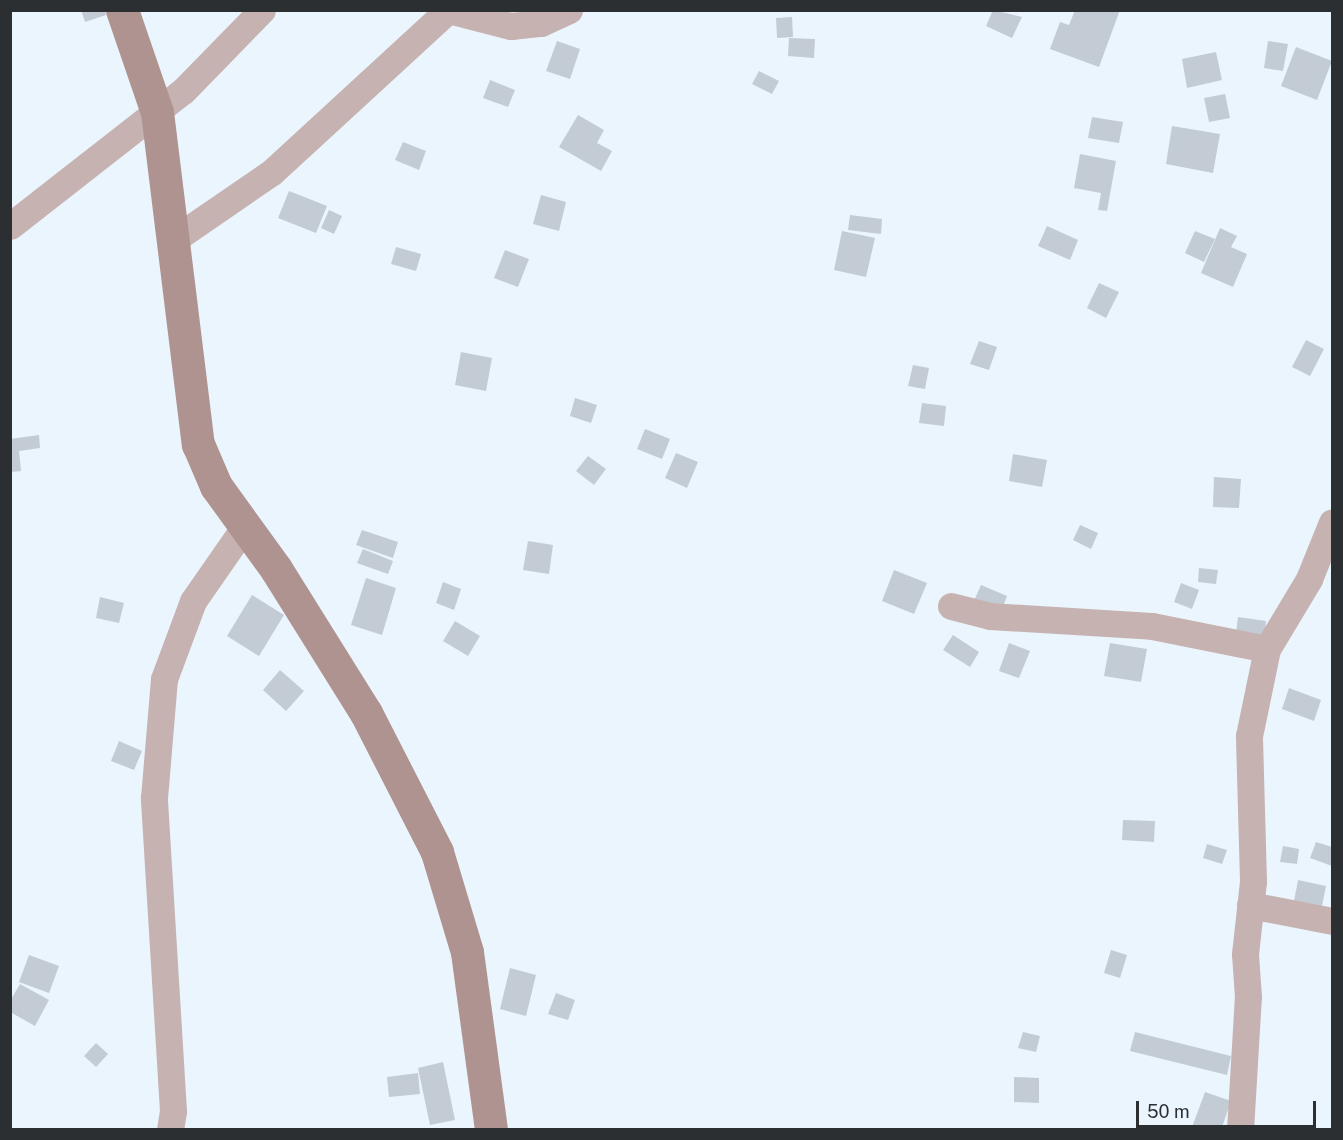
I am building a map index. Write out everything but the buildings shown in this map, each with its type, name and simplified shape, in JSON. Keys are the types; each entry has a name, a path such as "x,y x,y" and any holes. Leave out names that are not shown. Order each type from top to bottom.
{"street":[{"path":"122,10 157,112 198,444 216,486 243,529 276,569 323,641 436,852 467,952 491,1130"},
{"path":"10,226 157,112 262,10"},
{"path":"172,240 272,172 448,10 512,26 541,23 569,10"},
{"path":"1240,1130 1254,804 1249,736 1267,649 1309,579 1332,522"},
{"path":"170,1130 173,1111 154,798 164,679 193,601 243,529"},
{"path":"951,606 990,616 1152,626 1267,649"},
{"path":"1250,905 1332,921"}]}
